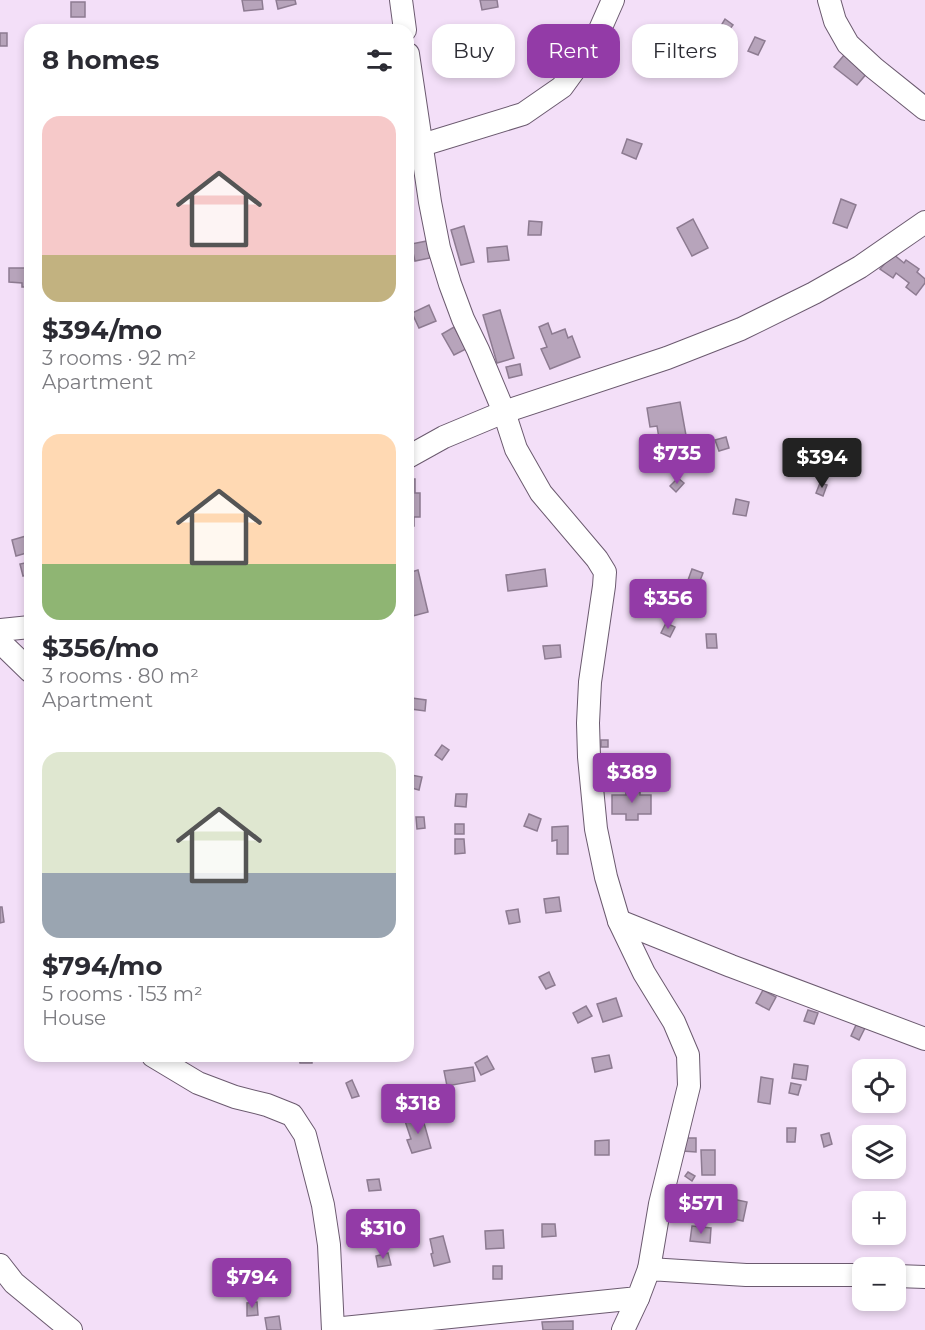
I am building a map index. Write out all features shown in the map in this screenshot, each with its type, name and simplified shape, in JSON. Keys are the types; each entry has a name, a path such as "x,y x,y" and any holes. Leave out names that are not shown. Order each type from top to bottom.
{"street":[{"path":"401,0 404,24"},
{"path":"613,0 594,43 562,87 523,114 415,148 450,284 462,319 478,350 504,412 516,449 541,493 597,559 605,572 590,682 589,757 596,830 606,877 619,921 644,973 674,1022 688,1055 689,1086 660,1204 649,1269 623,1330"},
{"path":"829,0 836,21 848,44 874,68 925,108"},
{"path":"414,454 444,437 504,412 667,358 741,330 850,272 925,222"},
{"path":"0,630 24,628"},
{"path":"0,642 24,664"},
{"path":"619,921 925,1039"},
{"path":"163,1062 198,1083 292,1115 305,1136 323,1205 329,1245 333,1330 638,1298"},
{"path":"0,1265 15,1283 72,1330"},
{"path":"649,1269 746,1275 852,1275"},
{"path":"906,1276 925,1277"}],"building":[{"path":"242,0 262,0 263,9 244,11"},
{"path":"276,0 295,0 296,4 278,9"},
{"path":"480,0 497,0 498,7 482,10"},
{"path":"71,2 85,2 85,17 71,17"},
{"path":"725,19 732,24 722,24"},
{"path":"0,33 7,33 7,46 0,46"},
{"path":"755,37 765,41 758,55 748,51"},
{"path":"845,54 868,72 857,85 834,67"},
{"path":"627,139 642,144 636,159 622,153"},
{"path":"841,199 856,205 847,228 833,223"},
{"path":"693,219 708,248 692,256 677,228"},
{"path":"529,221 542,222 541,235 528,235"},
{"path":"464,226 474,262 461,265 451,230"},
{"path":"427,241 430,258 415,261 414,243"},
{"path":"507,246 509,260 488,262 487,248"},
{"path":"893,254 904,263 906,260 919,269 917,272 925,279 925,283 916,295 906,287 909,283 896,273 893,278 880,269"},
{"path":"9,268 24,268 24,287 22,283 9,282"},
{"path":"429,305 436,321 419,328 414,312"},
{"path":"500,310 514,358 497,363 483,315"},
{"path":"548,323 552,334 565,329 568,338 572,336 580,357 550,369 541,349 547,347 539,327"},
{"path":"454,327 466,349 454,355 442,334"},
{"path":"520,364 522,375 509,378 506,367"},
{"path":"680,402 689,452 662,457 657,426 650,427 647,408"},
{"path":"726,437 729,448 719,451 715,440"},
{"path":"678,478 684,483 676,492 670,486"},
{"path":"414,479 415,493 420,493 420,517 414,517"},
{"path":"820,483 827,485 823,496 816,493"},
{"path":"736,499 749,502 746,516 733,514"},
{"path":"24,537 24,554 16,556 12,540"},
{"path":"24,563 24,576 23,576 20,564"},
{"path":"545,569 547,586 508,591 506,575"},
{"path":"692,569 703,573 698,586 687,583"},
{"path":"418,570 428,612 414,616 414,571"},
{"path":"666,623 675,627 670,637 661,633"},
{"path":"706,634 716,634 717,648 707,648"},
{"path":"560,645 561,657 545,659 543,646"},
{"path":"414,698 426,700 425,711 414,709"},
{"path":"601,740 608,740 608,747 601,747"},
{"path":"442,745 449,750 442,760 435,755"},
{"path":"414,776 422,777 419,790 414,789"},
{"path":"626,788 640,788 640,795 651,795 651,814 638,814 638,820 626,820 626,814 612,814 612,795 626,795"},
{"path":"456,794 467,794 466,807 455,806"},
{"path":"529,814 541,819 537,831 524,826"},
{"path":"416,817 424,817 425,828 417,829"},
{"path":"455,824 464,824 464,834 455,834"},
{"path":"568,826 568,854 557,854 557,840 552,841 552,827"},
{"path":"455,839 464,839 465,853 455,854"},
{"path":"559,897 561,911 546,913 544,899"},
{"path":"0,907 2,907 4,922 0,923"},
{"path":"518,909 520,922 509,924 506,911"},
{"path":"549,972 555,985 546,989 539,977"},
{"path":"763,990 776,997 769,1010 756,1003"},
{"path":"616,998 622,1016 603,1022 597,1004"},
{"path":"586,1006 592,1016 578,1023 573,1013"},
{"path":"808,1010 818,1013 814,1024 804,1021"},
{"path":"856,1025 865,1028 859,1040 851,1036"},
{"path":"609,1055 612,1068 595,1072 592,1058"},
{"path":"487,1056 494,1069 481,1075 475,1063"},
{"path":"794,1064 808,1066 806,1080 792,1078"},
{"path":"473,1067 475,1081 447,1086 444,1071"},
{"path":"761,1077 773,1079 770,1104 758,1102"},
{"path":"352,1080 359,1096 352,1098 346,1083"},
{"path":"791,1083 801,1085 798,1095 789,1093"},
{"path":"422,1116 431,1148 412,1153 407,1140 411,1139 405,1121"},
{"path":"787,1128 796,1128 795,1142 787,1142"},
{"path":"829,1133 832,1144 824,1147 821,1135"},
{"path":"682,1138 696,1138 696,1152 682,1151"},
{"path":"609,1140 609,1155 595,1155 595,1141"},
{"path":"701,1150 715,1150 715,1175 702,1175"},
{"path":"688,1172 695,1176 692,1181 685,1176"},
{"path":"379,1179 381,1190 369,1191 367,1180"},
{"path":"728,1198 747,1202 743,1221 724,1217"},
{"path":"710,1207 710,1217 700,1217 699,1208"},
{"path":"542,1224 555,1224 556,1236 542,1237"},
{"path":"692,1226 711,1228 710,1243 690,1241"},
{"path":"503,1230 504,1248 486,1249 485,1231"},
{"path":"443,1236 450,1262 434,1266 430,1239"},
{"path":"388,1253 391,1265 378,1267 376,1256"},
{"path":"493,1266 502,1266 502,1279 493,1279"},
{"path":"257,1302 258,1315 247,1316 247,1303"},
{"path":"279,1316 281,1330 267,1330 265,1318"},
{"path":"573,1321 573,1330 543,1330 542,1322"}]}
